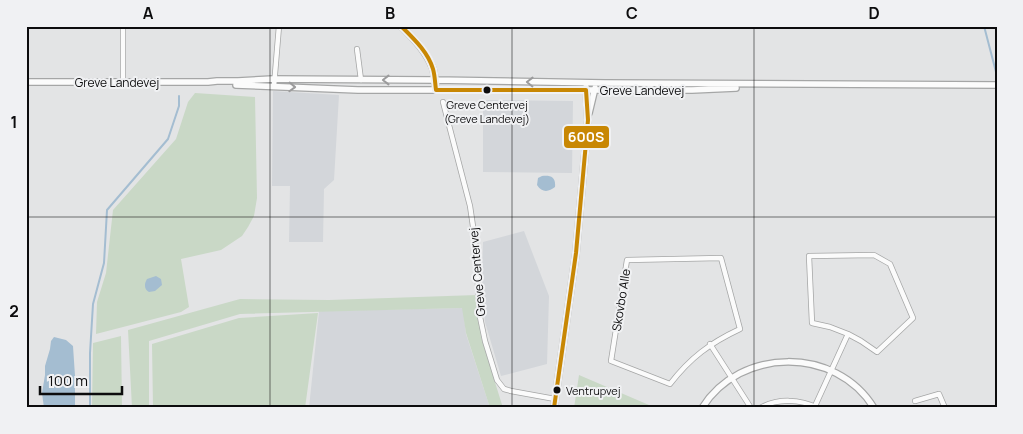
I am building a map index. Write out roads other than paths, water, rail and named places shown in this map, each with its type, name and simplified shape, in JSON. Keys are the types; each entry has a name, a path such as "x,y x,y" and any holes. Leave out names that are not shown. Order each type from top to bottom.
{"street":[{"path":"123,82 124,26"},
{"path":"274,83 279,26"},
{"path":"401,26 426,55 434,72 436,90"},
{"path":"357,49 360,80"},
{"name":"Greve Landevej","path":"26,82 208,82 217,84 434,80 586,86"},
{"name":"Greve Landevej","path":"274,83 358,90 806,84 996,85"},
{"path":"586,86 588,120"},
{"path":"554,408 576,253 588,120 596,86"},
{"name":"Greve Centervej","path":"443,102 470,206 475,240 480,317 497,380 504,389 555,399"},
{"path":"874,255 890,264 913,318 877,352 848,334 812,323 809,256 874,255"},
{"name":"Skovbo Alle","path":"721,258 740,329 710,344 695,356 670,384 611,361 627,260 721,258"},
{"path":"760,408 790,400 816,407 848,334"},
{"path":"710,344 751,408"},
{"path":"702,408 714,393 732,378 747,370 781,361 798,361 832,370 860,390 874,408"},
{"path":"915,401 939,394 945,408"}],"water":[{"path":"542,176 552,177 555,181 555,187 548,191 541,189 537,185 538,178"},
{"path":"156,276 161,279 162,285 155,291 147,291 145,285 147,279"},
{"path":"54,337 66,340 73,346 75,408 44,408 42,393 45,366 51,341"}],"waterway":[{"path":"984,26 996,72"},
{"path":"90,408 90,353 93,304 104,263 107,210 168,139 179,106 179,96"}],"place":[{"name":"Greve Centervej (Greve Landevej)","path":"487,90"},
{"name":"Ventrupvej","path":"557,390"}]}
